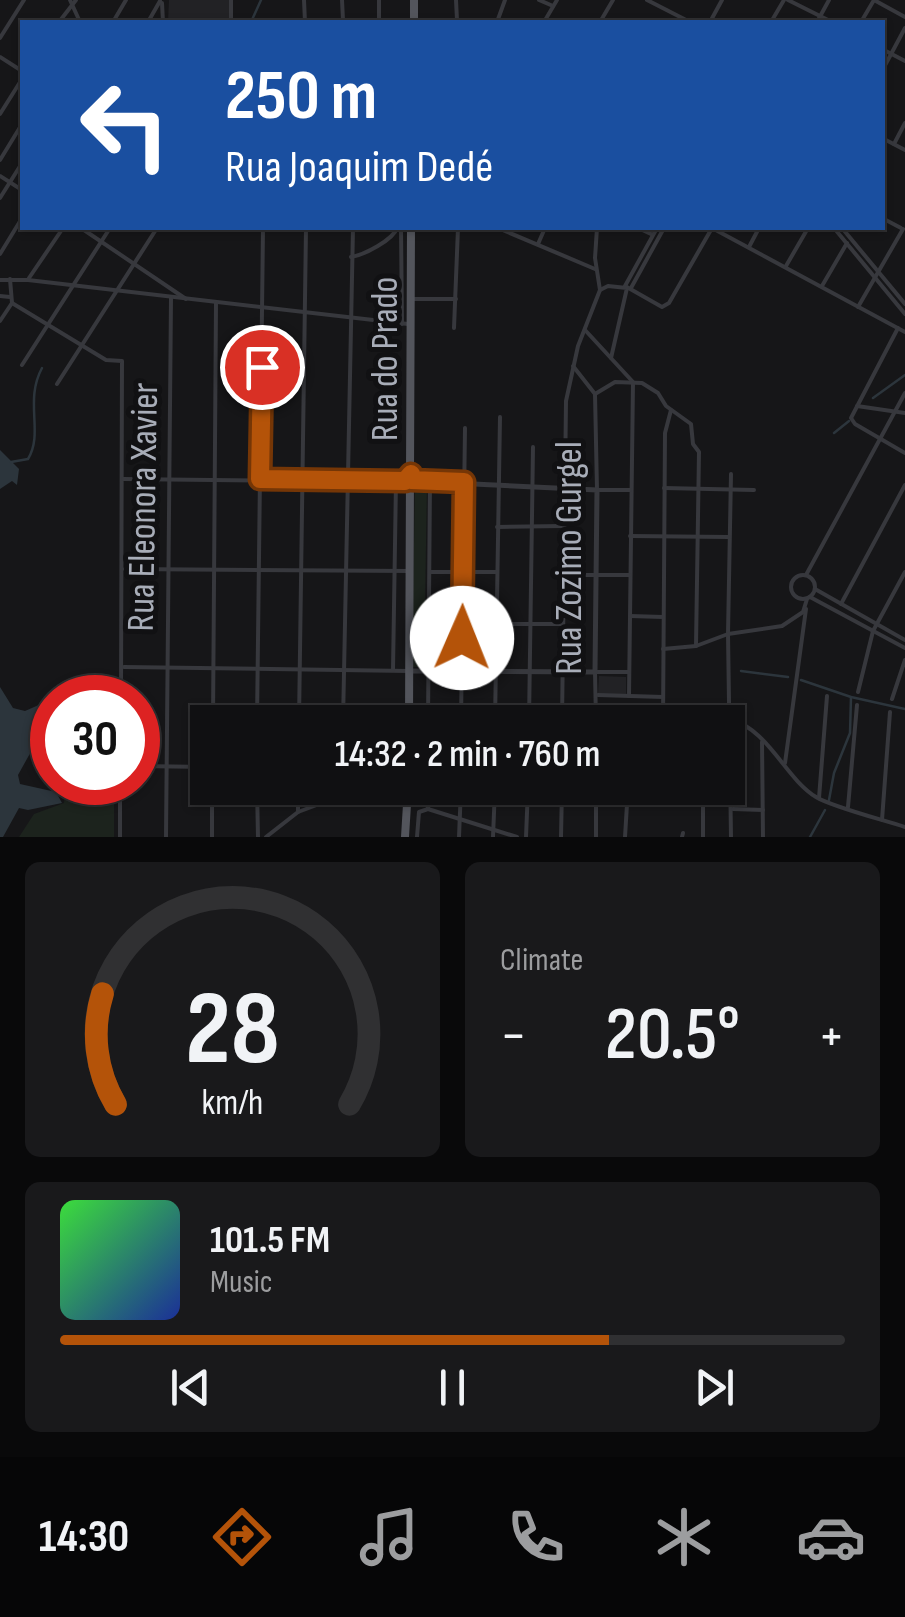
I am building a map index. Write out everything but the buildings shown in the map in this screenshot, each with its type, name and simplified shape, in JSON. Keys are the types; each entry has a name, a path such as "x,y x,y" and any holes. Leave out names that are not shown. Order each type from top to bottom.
{"main road":[{"name":"Rua do Prado","path":"409,705 406,324 411,298 411,230"},
{"path":"405,837 407,805"}],"street":[{"path":"0,38 24,0"},
{"path":"539,0 555,3"},
{"path":"646,0 686,20"},
{"path":"662,8 666,0"},
{"path":"786,0 819,20 828,0"},
{"path":"874,0 905,17"},
{"path":"885,66 905,28"},
{"path":"885,50 905,61"},
{"path":"0,114 20,83"},
{"path":"894,144 905,123"},
{"path":"0,160 20,127"},
{"path":"885,140 905,150"},
{"path":"0,198 20,167"},
{"path":"0,176 20,189"},
{"path":"0,254 20,221"},
{"path":"28,280 61,230"},
{"path":"84,230 186,299"},
{"path":"22,365 109,230"},
{"path":"56,384 155,230"},
{"path":"257,705 263,230"},
{"path":"298,705 306,230"},
{"path":"344,705 352,230"},
{"path":"351,257 389,240 397,230"},
{"path":"0,280 28,280 406,324 399,230"},
{"path":"454,328 458,230"},
{"path":"503,230 598,271"},
{"path":"538,244 544,230"},
{"path":"562,705 566,401 584,329 600,290 595,258 597,230"},
{"path":"611,358 628,287 659,230"},
{"path":"600,290 608,286 628,287 662,307 669,303 711,230"},
{"path":"716,230 905,332"},
{"path":"749,246 758,230"},
{"path":"786,266 807,230"},
{"path":"836,230 877,275 905,314"},
{"path":"843,230 848,240"},
{"path":"822,287 854,230"},
{"path":"858,307 904,230"},
{"path":"877,275 905,304"},
{"path":"0,321 11,300 10,279"},
{"path":"0,296 80,346 106,360 122,362 122,675"},
{"name":"Rua Eleonora Xavier","path":"166,837 171,298"},
{"path":"411,298 456,299"},
{"path":"212,705 216,303"},
{"path":"898,328 851,418 905,453"},
{"path":"584,329 633,382 629,696"},
{"path":"573,366 595,394 615,382 642,383 692,424 693,444 698,452 696,646"},
{"path":"806,575 905,392"},
{"name":"Rua Zozimo Gurgel","path":"595,394 595,705"},
{"path":"857,406 905,413"},
{"path":"663,705 665,432 672,410"},
{"path":"495,705 500,417"},
{"path":"462,705 465,428"},
{"path":"528,705 533,446"},
{"path":"730,705 731,474"},
{"path":"123,479 430,480 630,490"},
{"path":"428,705 430,480"},
{"path":"392,670 396,481"},
{"path":"840,604 905,485"},
{"path":"664,488 754,490"},
{"path":"498,527 564,526"},
{"path":"630,536 729,537"},
{"path":"123,570 410,570"},
{"path":"429,572 496,572"},
{"path":"858,692 873,631 905,572"},
{"path":"564,575 630,575"},
{"path":"905,640 815,588 806,575 796,577 791,589 797,598 808,598 905,648"},
{"path":"785,762 806,608 815,588"},
{"path":"663,649 696,646 728,634 782,626 806,608"},
{"path":"630,616 663,617"},
{"path":"496,624 563,624"},
{"path":"892,699 905,660"},
{"path":"122,668 629,672"},
{"path":"595,695 663,698"},
{"path":"819,798 827,696"},
{"path":"848,808 857,705"},
{"path":"882,820 890,712"},
{"path":"745,726 819,798 905,827"},
{"path":"762,740 763,837"},
{"path":"160,766 190,767"},
{"path":"120,805 120,837"},
{"path":"212,805 212,837"},
{"path":"257,805 258,837"},
{"path":"298,805 298,812"},
{"path":"266,837 298,812 318,805"},
{"path":"460,837 461,805"},
{"path":"493,837 495,805"},
{"path":"526,837 527,805"},
{"path":"560,837 561,805"},
{"path":"596,805 596,837"},
{"path":"625,837 627,805"},
{"path":"703,805 703,837"},
{"path":"731,805 731,837"},
{"path":"417,837 419,814 428,809 516,837"},
{"path":"731,809 763,810"}],"shaded area":[{"path":"169,0 229,0 229,20 168,20"},
{"path":"0,450 19,469 17,485 12,481 0,489"},
{"path":"415,483 427,484 424,667 412,667"},
{"path":"599,676 626,677 626,694 598,694"},
{"path":"0,687 13,708 30,709 30,753 18,775 20,784 30,786 30,805 52,805 19,808 0,837"},
{"path":"59,805 114,805 114,837 19,837 34,814"}],"waterway":[{"path":"252,20 261,0"},
{"path":"11,462 28,459 32,449 34,392 42,368"},
{"path":"873,398 905,375"},
{"path":"834,433 849,421"},
{"path":"741,671 788,677"},
{"path":"801,680 905,709"},
{"path":"829,800 834,773 850,733 851,697"},
{"path":"810,837 825,810"}],"route":[{"path":"262,367 260,479 405,481 411,474 411,480 464,482 462,638"}]}
